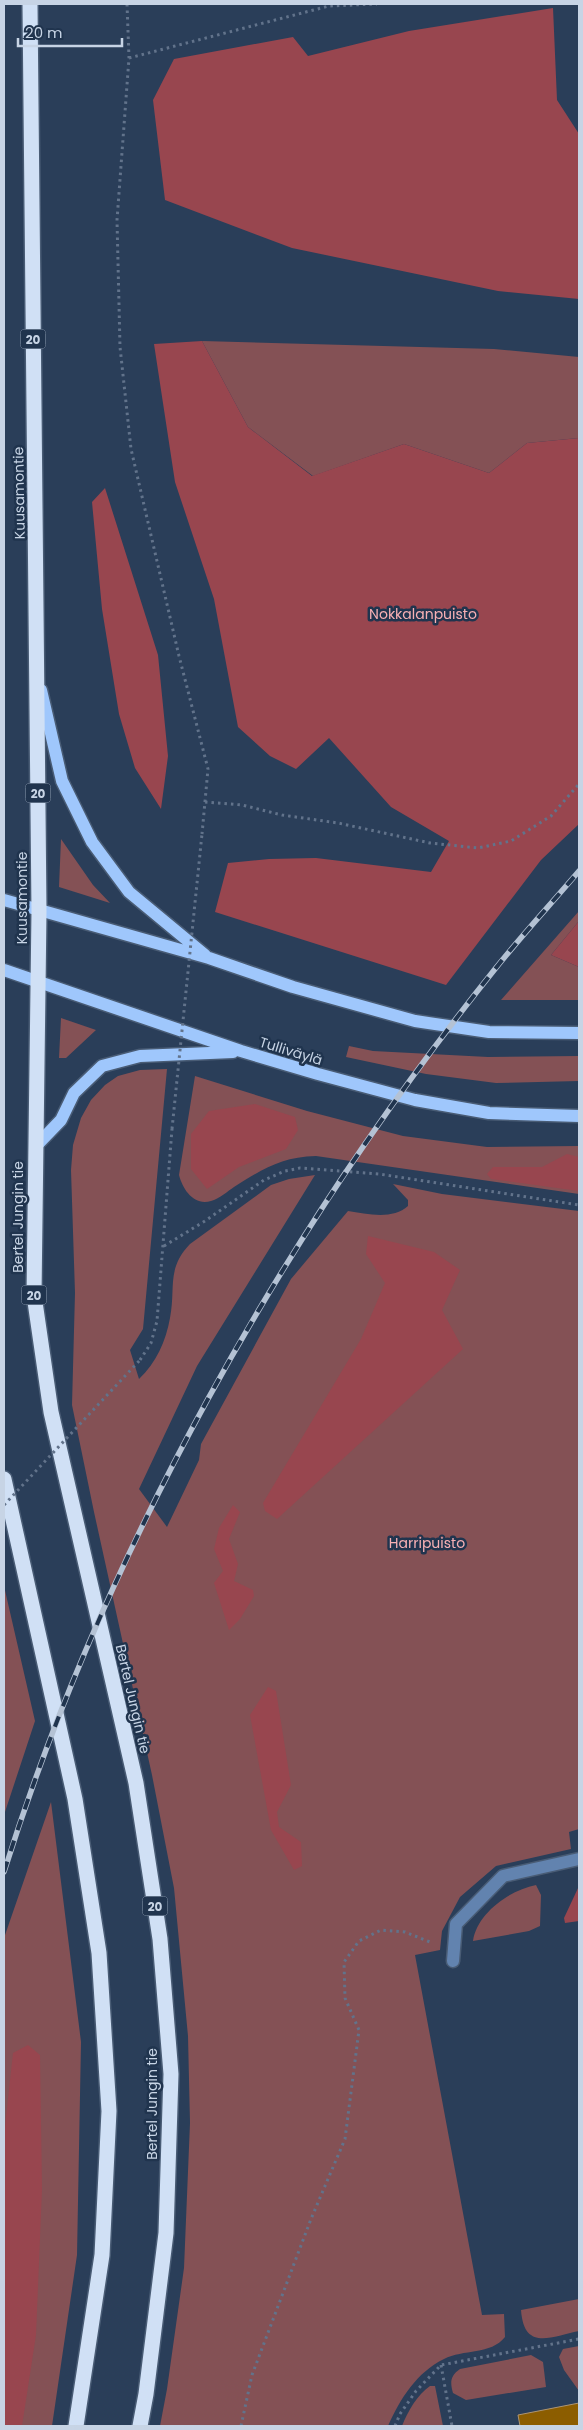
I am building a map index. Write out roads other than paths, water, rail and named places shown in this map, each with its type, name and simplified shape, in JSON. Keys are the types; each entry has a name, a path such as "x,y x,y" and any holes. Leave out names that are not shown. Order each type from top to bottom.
{"highway":[{"name":"Kuusamontie","path":"30,4 39,911 37,982"},
{"name":"Bertel Jungin tie","path":"37,982 34,1295 48,1395 136,1783 160,1939 171,2074 166,2233 146,2394 140,2426"},
{"path":"4,1479 75,1799 99,1953 109,2110 102,2255 76,2426"}],"main road":[{"path":"37,675 62,781 92,842 128,892 209,958"},
{"path":"4,900 209,958 293,987 415,1021 490,1032 579,1034"},
{"name":"Tulliväylä","path":"4,970 241,1051 415,1100 489,1113 579,1116"},
{"path":"34,1147 60,1120 74,1093 102,1066 140,1056 241,1051"}],"lane":[{"path":"454,1961 456,1924 504,1876 579,1859"}],"railway":[{"path":"4,1872 45,1752 94,1632 148,1514 208,1398 274,1285 343,1176 417,1070 505,956 579,871"}],"park label":[{"name":"Nokkalanpuisto","path":"423,614"},
{"name":"Harripuisto","path":"427,1543"}]}
